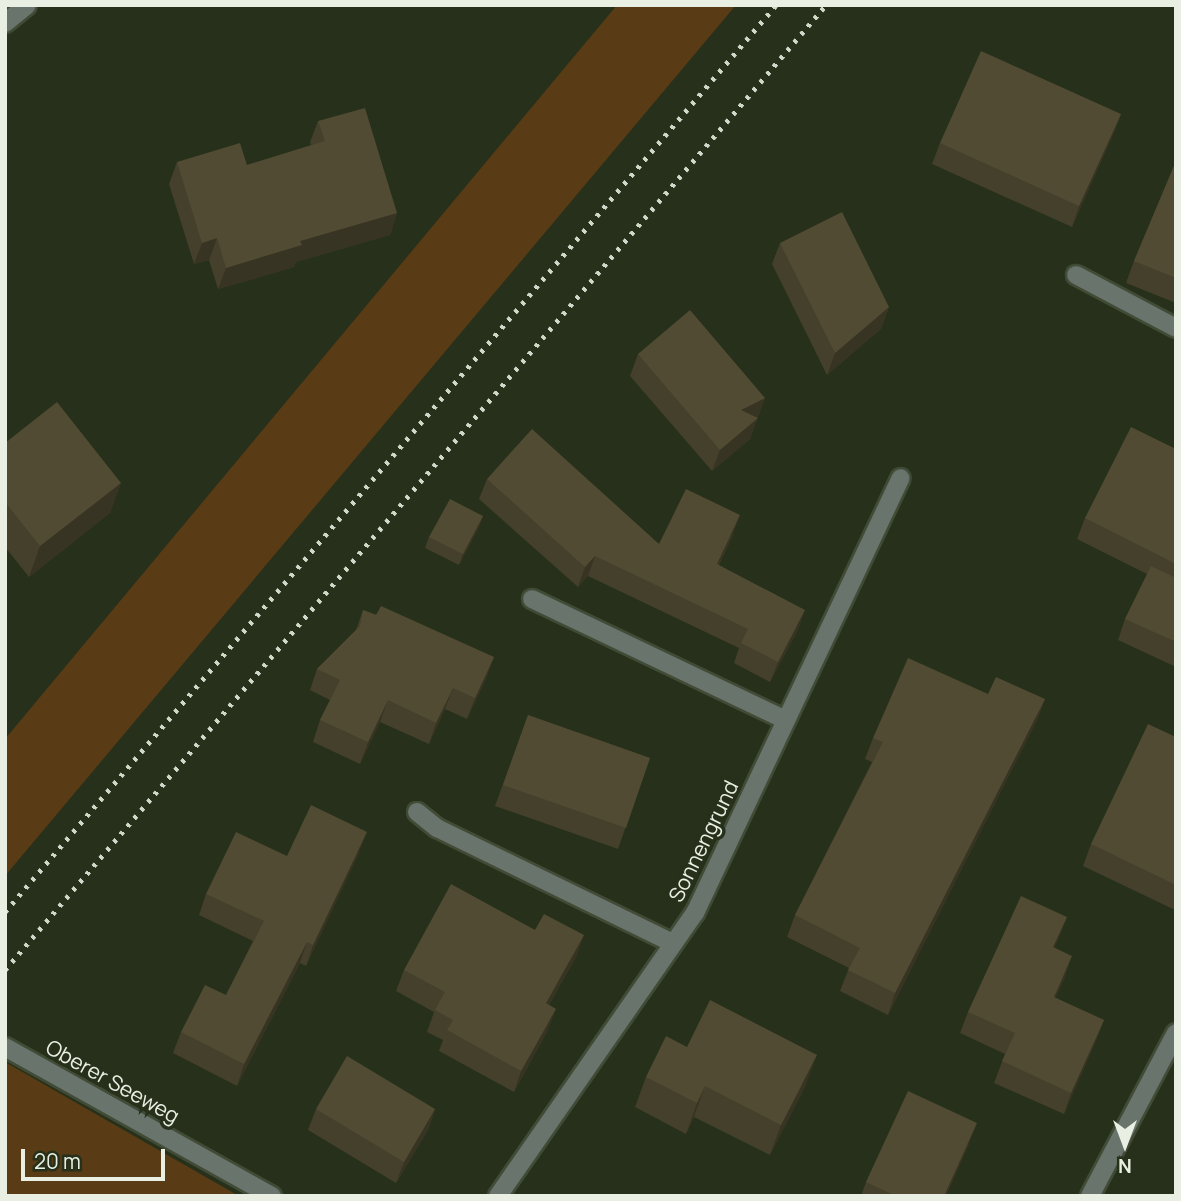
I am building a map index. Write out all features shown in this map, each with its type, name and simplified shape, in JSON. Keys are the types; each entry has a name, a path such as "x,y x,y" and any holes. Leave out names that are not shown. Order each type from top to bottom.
{"street":[{"path":"5,23 27,5"},
{"path":"1076,275 1176,328"},
{"name":"Sonnengrund","path":"498,1196 695,913 901,478"},
{"path":"532,599 786,720"},
{"path":"417,813 437,828 673,943"},
{"path":"1090,1196 1176,1033"},
{"name":"Oberer Seeweg","path":"5,1047 272,1196"}],"shaded area":[{"path":"617,5 736,5 5,876 5,739"},
{"path":"5,1062 239,1196 5,1196"}],"building":[{"path":"981,51 1121,114 1079,206 940,143"},
{"path":"365,108 397,213 300,241 302,245 226,268 217,238 202,243 177,162 240,143 247,165 325,141 318,121"},
{"path":"1176,161 1176,278 1134,261"},
{"path":"842,212 889,307 835,353 780,243"},
{"path":"690,310 765,398 741,410 758,418 720,450 638,354"},
{"path":"57,402 121,483 40,546 5,502 5,443"},
{"path":"1131,427 1176,449 1176,564 1085,518"},
{"path":"532,429 659,544 686,489 740,515 717,564 805,610 778,662 741,643 748,629 595,556 585,567 487,479"},
{"path":"450,499 483,516 463,554 429,537"},
{"path":"1151,566 1176,578 1176,642 1125,619"},
{"path":"381,606 494,657 475,698 453,688 436,723 388,700 368,742 320,720 340,680 317,669 360,626 363,610 376,615"},
{"path":"908,658 988,694 996,677 1045,699 895,993 848,970 860,948 795,915 883,742 873,738"},
{"path":"528,715 650,758 626,828 503,785"},
{"path":"1148,724 1176,737 1176,885 1091,844"},
{"path":"311,805 367,832 313,945 307,942 244,1064 181,1032 205,985 226,995 264,921 206,894 236,832 287,856"},
{"path":"451,884 535,930 544,914 584,935 546,1003 556,1009 521,1071 447,1030 453,1020 435,1010 445,992 404,970"},
{"path":"1021,896 1067,917 1053,947 1072,956 1054,997 1104,1020 1071,1093 1002,1061 1015,1033 968,1012"},
{"path":"710,1000 817,1055 781,1125 705,1086 697,1103 646,1077 666,1036 687,1047"},
{"path":"347,1056 435,1109 404,1162 316,1109"},
{"path":"908,1091 977,1123 944,1196 896,1196 866,1182"}],"railway":[{"path":"5,912 776,5"},
{"path":"5,970 826,5"}]}
